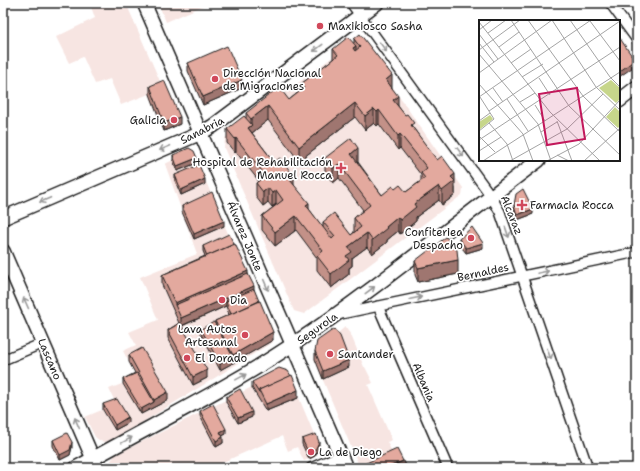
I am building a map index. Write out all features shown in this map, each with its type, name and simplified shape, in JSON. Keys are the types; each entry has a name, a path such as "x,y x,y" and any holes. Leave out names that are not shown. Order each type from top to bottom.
{"street":[{"name":"Álvarez Jonte","path":"144,3 346,468"},
{"name":"Alcaraz","path":"351,3 492,196 500,212 588,468"},
{"name":"Sanabria","path":"3,218 201,133 227,118 377,3"},
{"path":"610,3 637,40"},
{"path":"620,100 637,87"},
{"name":"Segurola","path":"76,468 95,463 247,374 292,345 394,272 538,161"},
{"name":"Lascano","path":"3,251 95,463"},
{"name":"Bernaldes","path":"334,315 637,252"},
{"name":"Albania","path":"378,306 448,468"},
{"path":"3,360 43,343"},
{"path":"311,468 341,455"}],"shaded area":[{"path":"126,3 179,125 164,131 149,94 121,105 110,79 95,84 83,57 69,63 56,37 95,18 90,4"},
{"path":"158,3 209,3 166,22"},
{"name":"Hospital de Rehabilitación Manuel Rocca","path":"351,43 363,45 463,188 462,195 304,314 294,311 224,148 225,138"},
{"path":"187,153 195,156 273,342 112,441 100,441 95,437 85,417 116,404 109,389 137,378 123,351 136,345 129,332 158,320 140,277 197,254 165,164"},
{"path":"345,327 351,335 364,367 373,383 368,385 392,440 387,442 394,456 404,468 360,468 314,359 317,350"},
{"path":"282,372 289,374 319,446 315,456 304,461 297,447 288,451 282,436 210,468 109,468 110,462 115,455"}],"building":[{"path":"360,34 392,75 386,80 398,96 393,100 405,115 407,114 414,123 411,125 437,160 442,156 455,174 451,177 455,181 442,191 439,186 414,204 416,207 400,220 398,217 372,240 367,233 348,247 352,252 346,256 349,260 331,274 317,256 323,251 296,216 275,232 262,216 283,200 276,190 272,193 268,188 263,192 256,183 261,179 258,175 262,171 227,129 244,116 252,125 248,128 274,162 280,158 294,176 290,180 309,203 306,205 332,239 335,236 323,222 334,213 351,235 361,227 354,218 370,205 339,164 333,168 325,158 351,138 358,148 351,154 382,195 393,186 395,189 400,185 406,192 425,178 421,173 427,168 400,134 398,136 379,110 377,112 374,109 365,116 355,103 299,147 268,106 251,119 246,113 279,87 289,100 304,88 301,84 338,55 333,49 348,37 356,46 353,48 355,51 360,47 354,39"},
{"path":"620,38 632,56 632,62 620,71"},
{"name":"Dirección Nacional de Migraciones","path":"227,46 242,80 203,97 188,63"},
{"path":"164,80 180,117 164,123 150,86"},
{"path":"189,148 194,151 197,158 177,166 173,155"},
{"path":"199,165 205,179 181,190 175,175"},
{"name":"Farmacia Rocca","path":"523,189 533,209 517,215 514,205 516,194"},
{"path":"212,192 224,221 194,234 182,206"},
{"path":"472,227 483,243 466,248 459,239"},
{"path":"229,234 234,244 207,256 203,246"},
{"path":"446,237 457,250 458,260 418,268 415,261"},
{"path":"235,244 248,271 175,303 162,275"},
{"path":"248,274 254,286 181,318 175,305"},
{"path":"254,289 259,301 231,314 226,301"},
{"name":"Lava Autos Artesanal","path":"260,301 273,332 233,355 215,321"},
{"path":"214,322 233,357 220,364 201,329"},
{"name":"El Dorado","path":"180,323 207,370 193,377 168,330"},
{"name":"Santander","path":"334,329 340,336 349,360 323,371 315,351 317,341"},
{"path":"142,348 168,392 154,400 129,355"},
{"path":"279,368 288,371 291,376 259,390 259,393 252,382"},
{"path":"137,373 154,402 141,409 123,379"},
{"path":"292,375 298,390 266,404 259,390"},
{"path":"240,389 252,412 238,418 226,397"},
{"path":"117,399 128,417 115,425 103,404"},
{"path":"213,404 226,429 220,432 223,437 216,441 200,411"},
{"path":"67,433 72,442 70,450 60,455 53,440"},
{"path":"316,434 319,442 315,450 309,454 302,439"},
{"path":"397,449 403,461 386,468 363,468 362,465"},
{"path":"404,461 407,468 386,468"}],"place":[{"name":"Maxikiosco Sasha","path":"320,26"},
{"name":"Dirección Nacional de Migraciones","path":"215,79"},
{"name":"Galicia","path":"174,120"},
{"name":"Hospital de Rehabilitación Manuel Rocca","path":"341,168"},
{"name":"Farmacia Rocca","path":"522,205"},
{"name":"Confiteriea Despacho","path":"471,238"},
{"name":"Dia","path":"222,300"},
{"name":"Lava Autos Artesanal","path":"245,335"},
{"name":"Santander","path":"330,354"},
{"name":"El Dorado","path":"187,358"},
{"name":"La de Diego","path":"311,452"}]}
